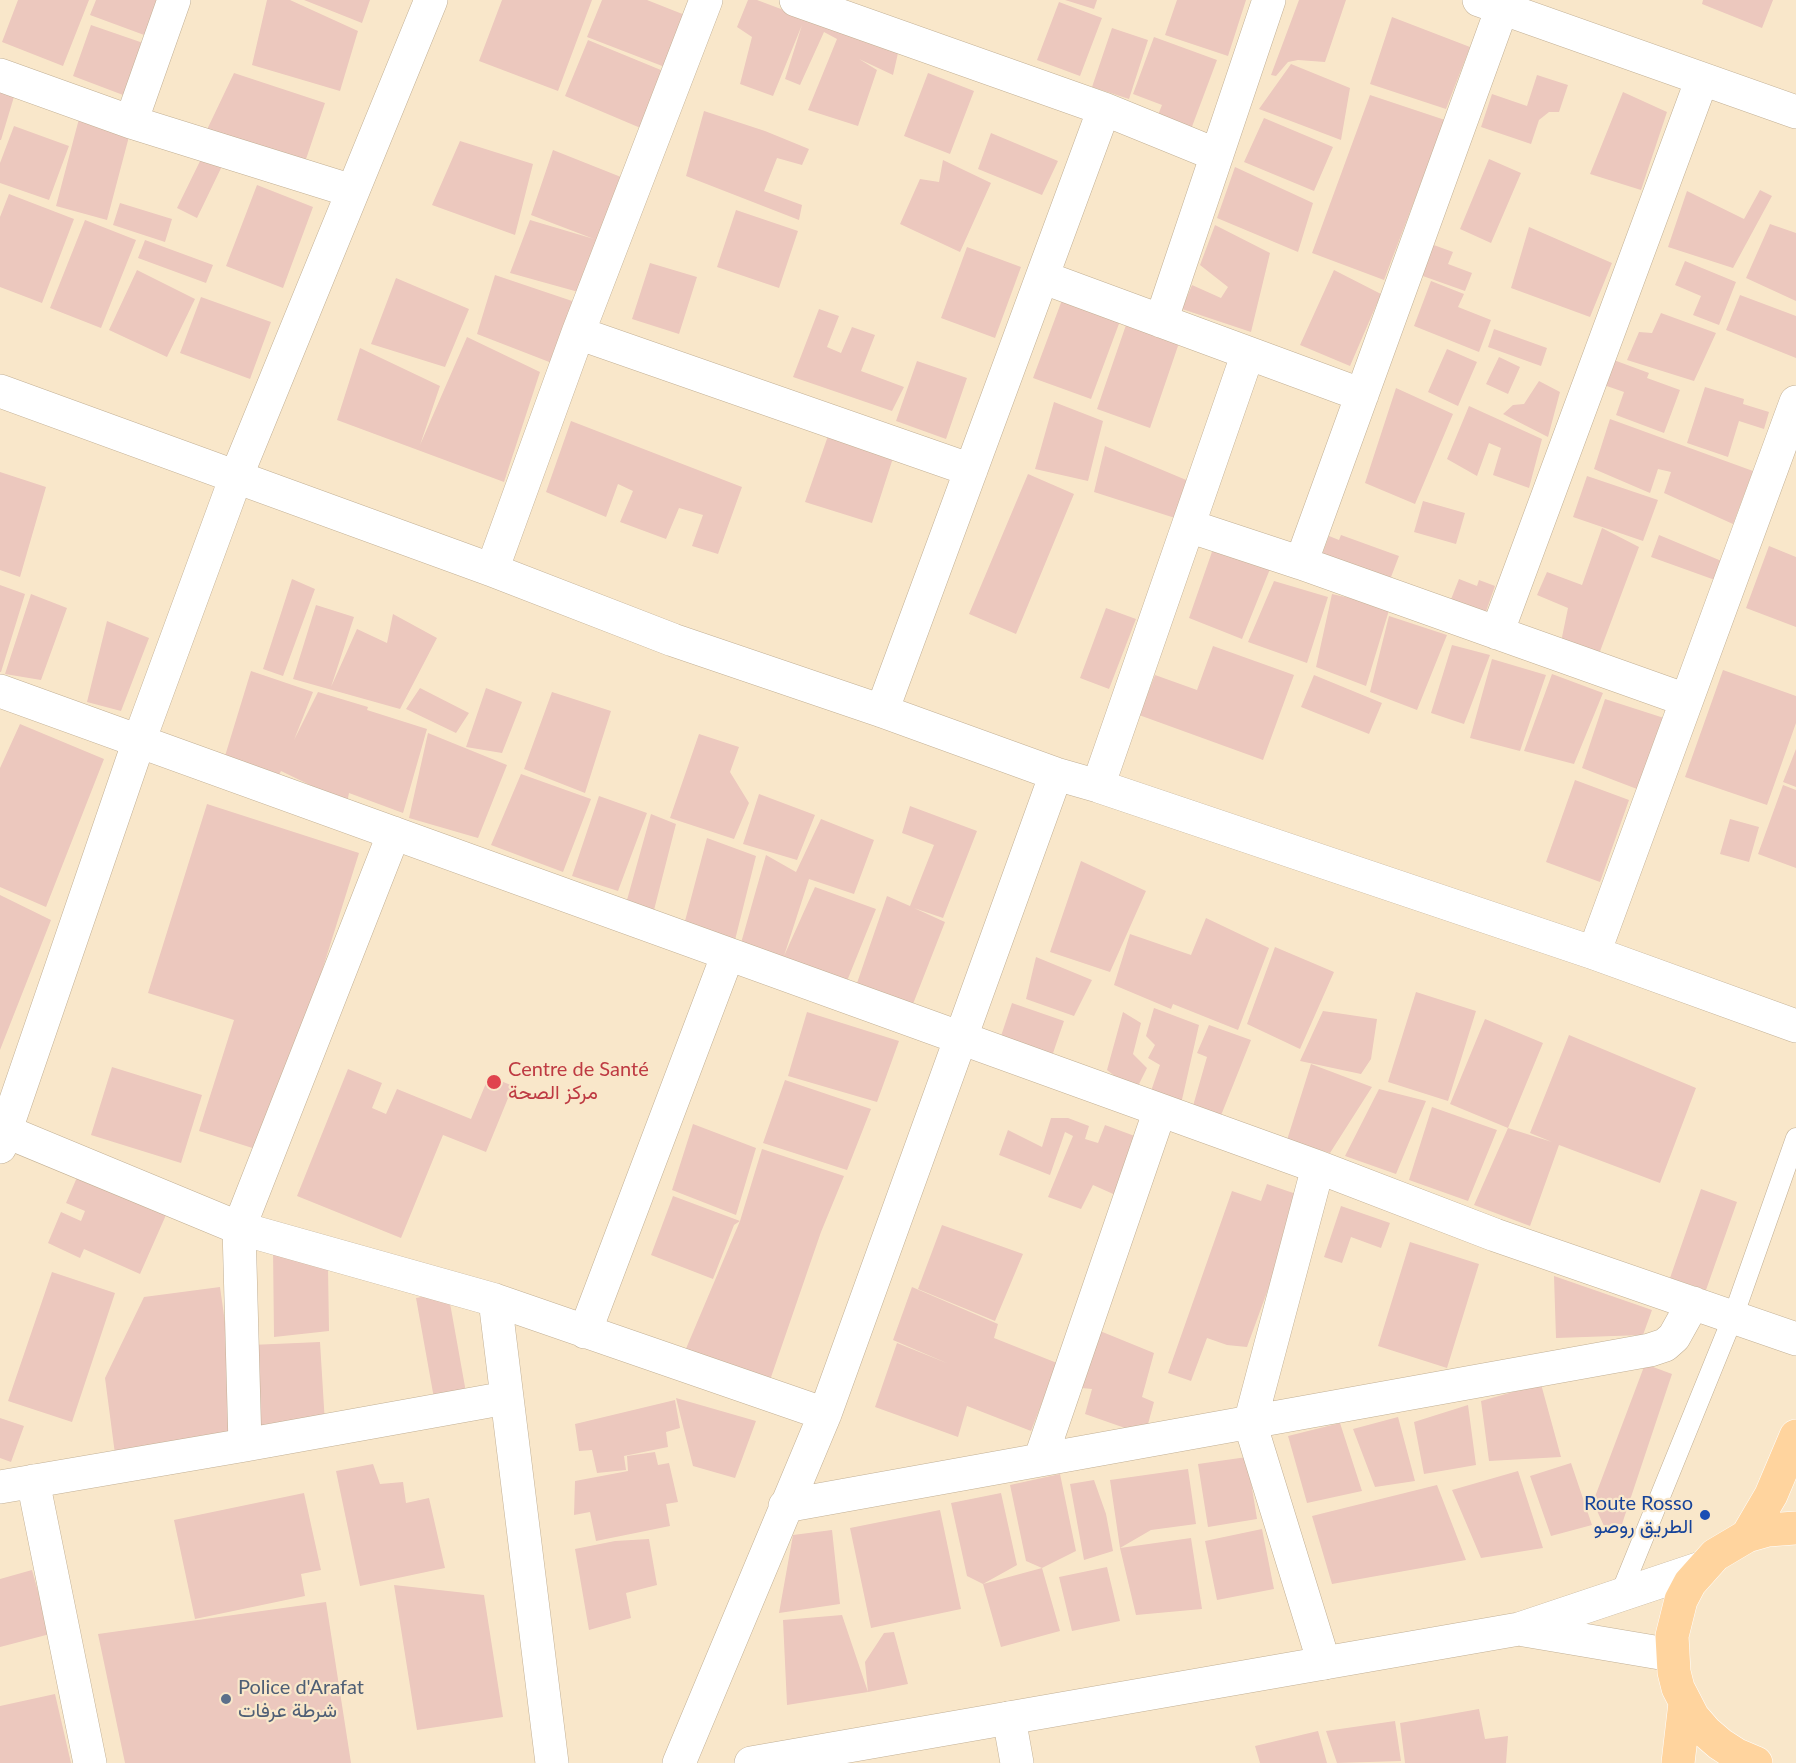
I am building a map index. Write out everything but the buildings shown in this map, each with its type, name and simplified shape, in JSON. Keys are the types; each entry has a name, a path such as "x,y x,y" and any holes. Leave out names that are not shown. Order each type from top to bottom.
{"highway":[{"path":"1747,1536 1771,1495 1796,1436"},
{"path":"1756,1763 1737,1755 1713,1738 1693,1717 1684,1703 1674,1672 1672,1636 1681,1600 1701,1568 1730,1544 1747,1536 1768,1530 1796,1528"},
{"path":"1678,1763 1684,1703"}],"street":[{"path":"131,122 174,0"},
{"path":"431,0 236,477 139,741 2,1136 238,1228 495,1300 825,1414"},
{"path":"492,570 578,333 706,0"},
{"path":"796,0 1104,109 1217,155"},
{"path":"1161,321 1269,0"},
{"path":"1300,563 1362,395 1490,4 1796,112"},
{"path":"0,75 131,122 352,191"},
{"path":"1497,633 1702,79"},
{"path":"882,711 1104,109"},
{"path":"1042,278 1362,395"},
{"path":"578,333 971,470"},
{"path":"1098,786 1248,353"},
{"path":"0,391 492,570 673,640 882,711 1056,774 1098,786 1594,953 1796,1026"},
{"path":"1594,953 1796,402"},
{"path":"1189,526 1686,700"},
{"path":"0,691 961,1037 1318,1167 1495,1235 1796,1339"},
{"path":"679,1763 825,1414 1056,774"},
{"path":"245,1445 238,1228 394,833"},
{"path":"585,1332 728,954"},
{"path":"1040,1460 1160,1110"},
{"path":"1318,1167 1250,1423 1324,1663"},
{"path":"495,1300 552,1763"},
{"path":"785,1506 1650,1350 1665,1345 1674,1337 1694,1303"},
{"path":"0,1487 507,1398"},
{"path":"33,1481 90,1763"},
{"path":"751,1763 1519,1629 1701,1568"},
{"path":"1519,1629 1672,1656"},
{"path":"1009,1718 1017,1763"}],"lane":[{"path":"1620,1595 1732,1317 1796,1138"}],"place":[{"name":"Centre de Santé مركز الصحة","path":"494,1082"},
{"name":"Route Rosso الطريق روصو","path":"1705,1515"},
{"name":"Police d'Arafat شرطة عرفات","path":"226,1699"}]}
